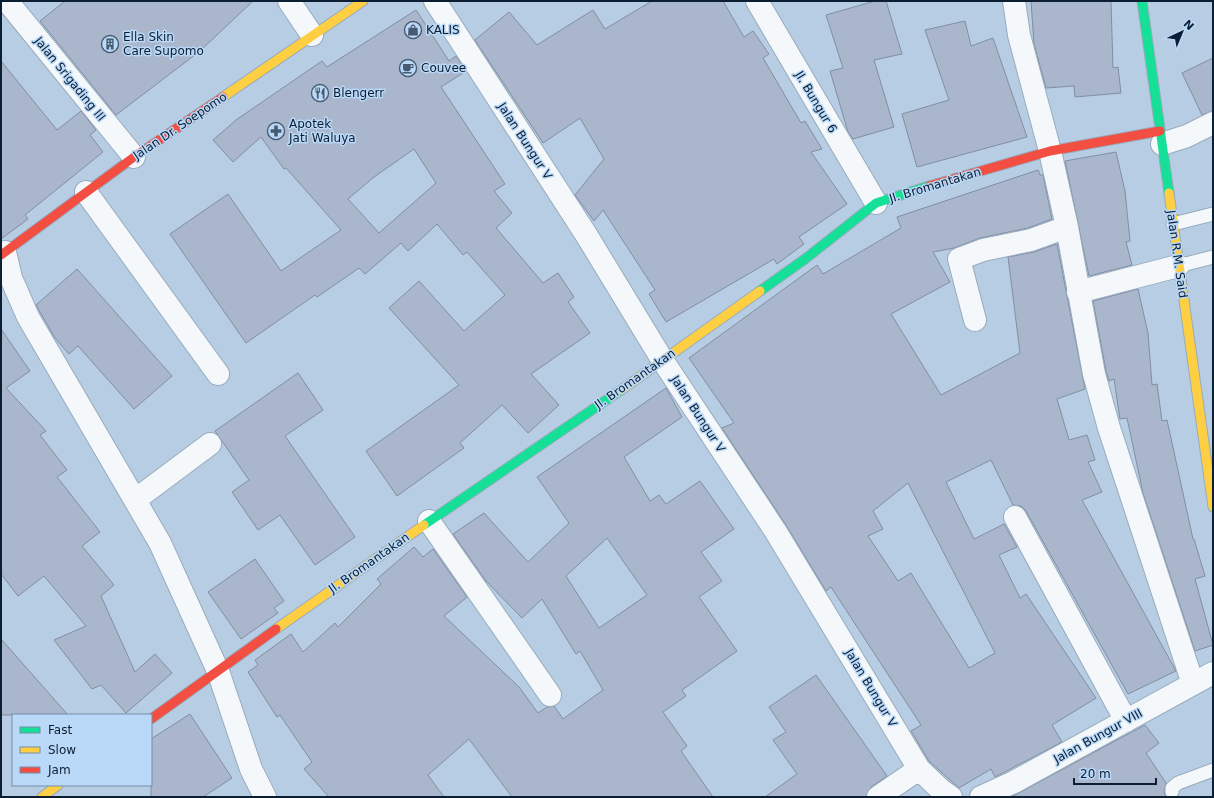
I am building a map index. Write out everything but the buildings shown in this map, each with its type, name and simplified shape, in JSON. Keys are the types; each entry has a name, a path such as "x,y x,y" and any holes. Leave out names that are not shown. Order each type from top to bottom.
{"street":[{"name":"Jalan Srigading III","path":"7,1 134,157"},
{"path":"289,1 312,35"},
{"name":"Jalan Dr. Soepomo","path":"3,253 134,157 362,1"},
{"name":"Jalan Bungur V","path":"435,1 587,236 663,361 776,532 919,769"},
{"name":"Jl. Bungur 6","path":"757,1 876,203"},
{"path":"1014,1 1019,35 1050,151 1067,227 1094,374 1109,428 1193,684"},
{"name":"Jalan R.M. Said","path":"1142,1 1178,266 1211,480 1213,507"},
{"path":"1161,138 1187,136 1213,123"},
{"name":"Jl. Bromantakan","path":"152,718 429,521 663,361 805,259 876,203 903,193 1050,151 1161,138"},
{"path":"86,192 218,374"},
{"path":"975,320 959,259 983,250 1031,240 1067,227"},
{"path":"3,253 11,278 28,317 160,543 218,671 251,769 265,797"},
{"path":"1078,292 1178,266"},
{"path":"135,500 210,444"},
{"path":"1015,518 1126,721"},
{"path":"429,521 550,695"},
{"name":"Jalan Bungur VIII","path":"981,797 1014,782 1213,673"},
{"path":"878,797 919,769 941,790 951,797"},
{"path":"42,797 57,786"}],"lane":[{"path":"1173,224 1213,214"},
{"path":"1178,266 1213,257"},
{"path":"1172,792 1172,788 1178,783 1213,770"}],"traffic: fast":[{"path":"1142,1 1169,193"},
{"path":"760,291 805,259 876,203 929,186"},
{"path":"424,525 621,390"}],"traffic: slow":[{"path":"223,97 363,1"},
{"path":"1169,193 1213,507"},
{"path":"621,390 760,291"},
{"path":"276,629 424,525"},
{"path":"42,797 57,786"}],"traffic: jam":[{"path":"1,255 134,157 223,97"},
{"path":"929,186 1050,151 1160,131"},
{"path":"152,718 276,629"}],"place":[{"name":"KALIS","path":"413,30"},
{"name":"Ella Skin Care Supomo","path":"110,44"},
{"name":"Couvee","path":"408,68"},
{"name":"Blengerr","path":"320,93"},
{"name":"Apotek Jati Waluya","path":"276,131"}]}
